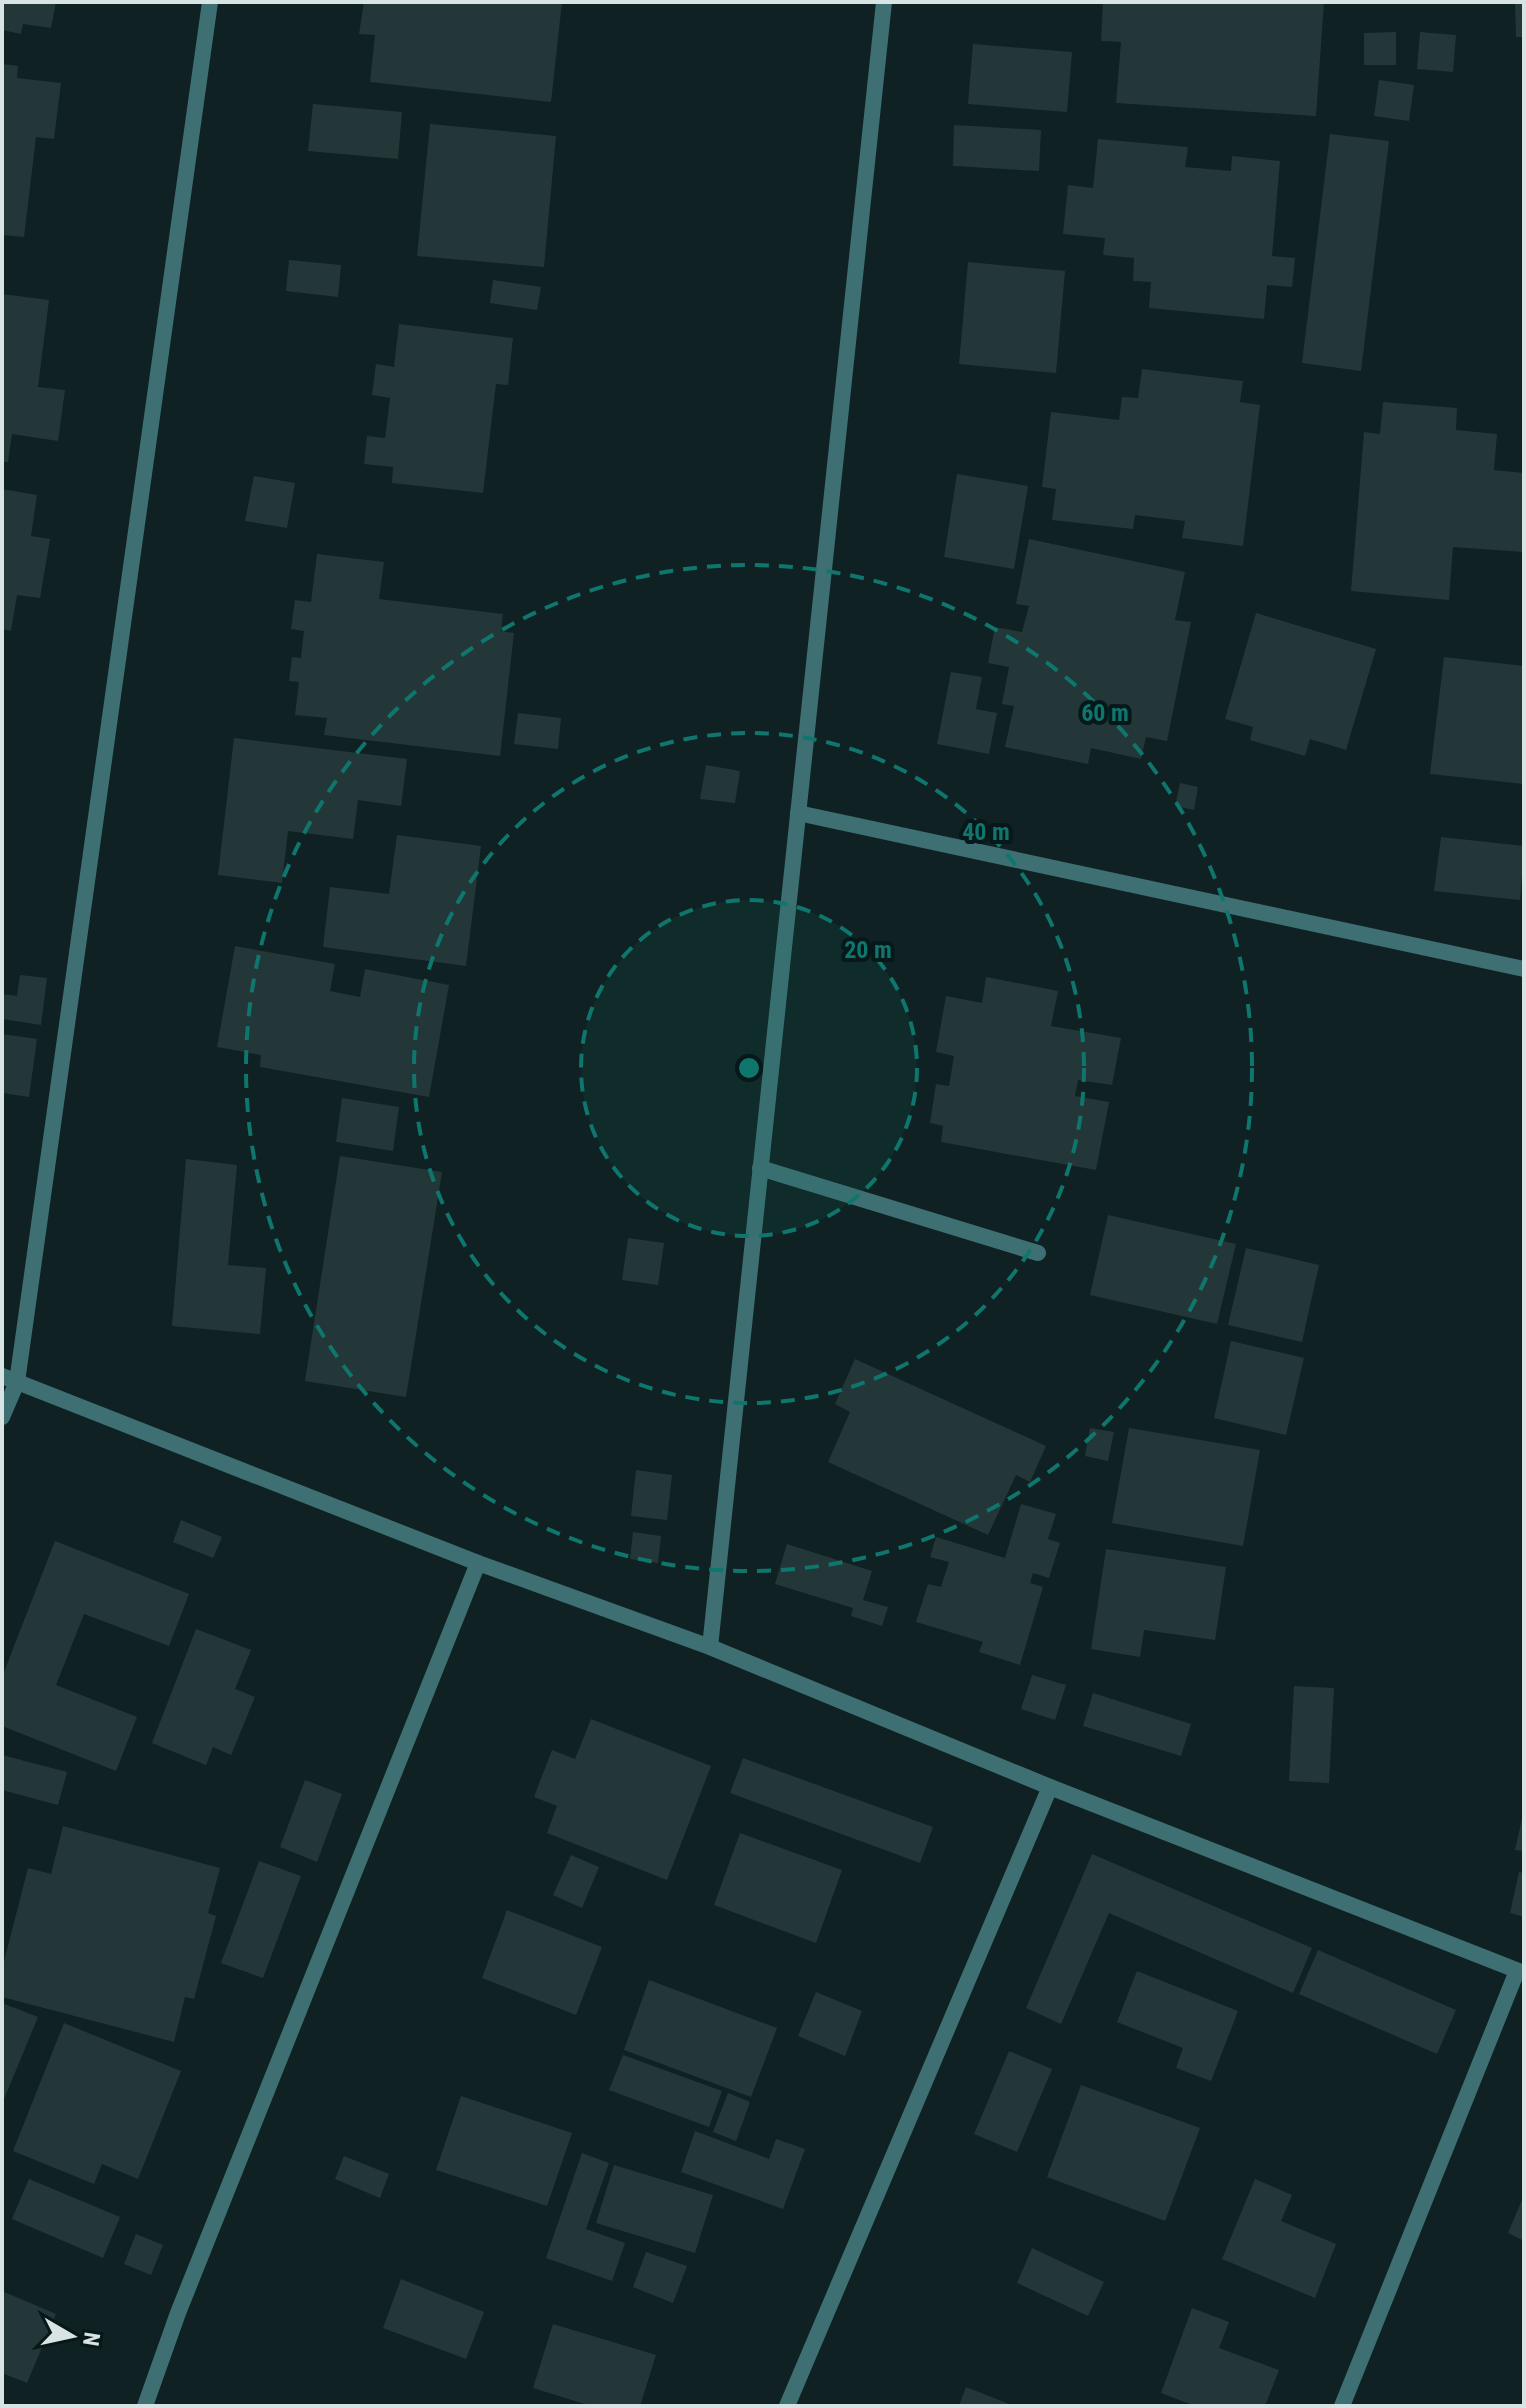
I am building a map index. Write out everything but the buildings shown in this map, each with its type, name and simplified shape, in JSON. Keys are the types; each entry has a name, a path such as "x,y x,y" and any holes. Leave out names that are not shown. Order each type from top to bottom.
{"street":[{"path":"2,1417 210,2"},
{"path":"710,1647 884,2"},
{"path":"798,813 1524,969"},
{"path":"760,1168 1038,1253"},
{"path":"10,1379 478,1563 710,1647 1050,1787 1520,1972 1342,2406"},
{"path":"145,2406 178,2313 478,1563"},
{"path":"787,2406 1050,1787"}]}
